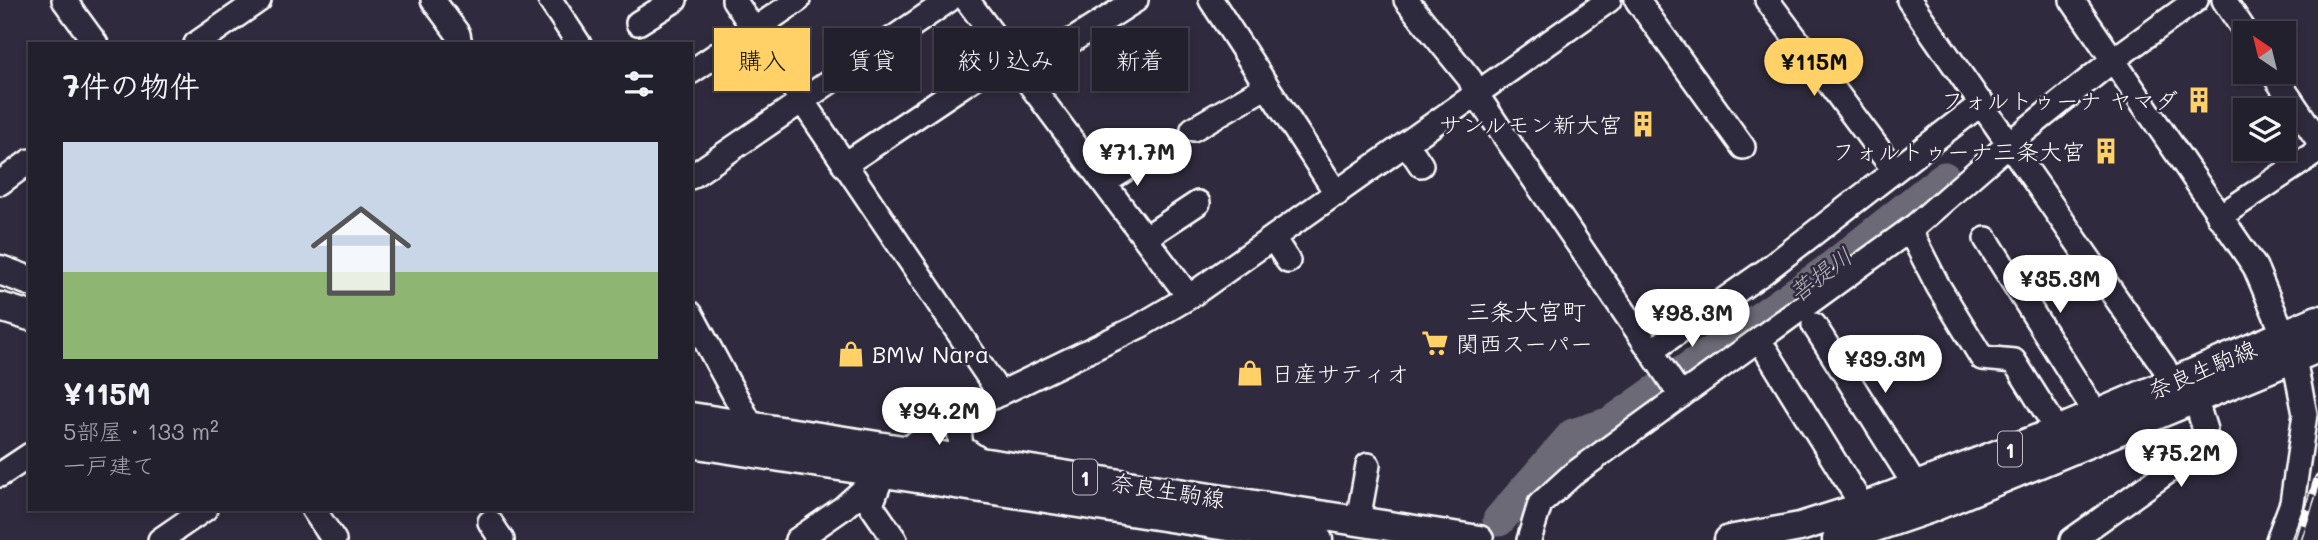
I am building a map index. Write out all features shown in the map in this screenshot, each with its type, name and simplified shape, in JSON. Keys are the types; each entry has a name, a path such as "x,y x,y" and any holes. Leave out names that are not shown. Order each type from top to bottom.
{"main road":[{"path":"0,271 28,280"},
{"path":"0,307 28,315"},
{"name":"奈良生駒線","path":"1837,540 1928,509 2195,398 2298,348 2318,320"},
{"name":"奈良生駒線","path":"1729,540 1800,527 1863,508 2097,415 2170,382 2298,348"},
{"name":"奈良生駒線","path":"693,417 1479,540"},
{"name":"奈良生駒線","path":"693,443 1318,540"}],"street":[{"path":"64,0 95,42"},
{"path":"200,42 259,0"},
{"path":"433,0 458,34 460,42"},
{"path":"550,0 578,42"},
{"path":"639,23 675,0"},
{"path":"734,0 754,28"},
{"path":"758,28 798,0"},
{"path":"693,176 949,0"},
{"path":"967,0 988,28"},
{"path":"1078,30 1136,0"},
{"path":"1211,0 1337,194"},
{"path":"1406,0 1470,79 1476,94 1674,386"},
{"path":"797,540 842,508 937,424 1139,327 1189,297 1608,0"},
{"path":"1637,0 1743,147"},
{"path":"1767,0 1894,170"},
{"path":"1909,0 2011,142 2164,367 2170,382"},
{"path":"2072,0 2255,267 2298,348 2305,414 2292,503 2278,540"},
{"path":"1529,540 1540,504 1674,386 1916,225 2011,142 2113,60 2196,0"},
{"path":"2224,0 2238,21"},
{"path":"693,71 714,57"},
{"path":"2280,84 2318,140"},
{"path":"1193,130 1267,86"},
{"path":"794,91 1000,394"},
{"path":"844,165 969,91"},
{"path":"1034,91 1189,297"},
{"path":"1651,351 1764,272 1982,103"},
{"path":"1407,144 1421,165"},
{"path":"2219,217 2318,151"},
{"path":"1104,183 1147,156"},
{"path":"0,183 28,163"},
{"path":"1145,238 1198,203"},
{"path":"1273,238 1288,261"},
{"path":"1986,239 2097,415"},
{"path":"1915,241 1938,286 1982,358 2014,361 2058,431"},
{"path":"693,318 752,427"},
{"path":"1814,325 1916,487"},
{"path":"1767,352 1863,508"},
{"path":"2072,540 2101,531 2197,450 2205,430 2195,398"},
{"path":"968,409 959,429 961,447 983,462"},
{"path":"0,475 28,456"},
{"path":"1358,520 1367,465"},
{"path":"883,473 871,505 895,540"},
{"path":"160,540 202,511"},
{"path":"314,511 334,540"}],"waterway":[{"name":"菩提川","path":"1499,520 1573,435 1611,423 1826,272 1944,178"}],"railway":[{"path":"2298,540 2318,478"}],"place":[{"name":"フォルトゥーナ ヤマダ","path":"2199,100"},
{"name":"サンルモン新大宮","path":"1643,124"},
{"name":"フォルトゥーナ三条大宮","path":"2106,151"},
{"name":"関西スーパー","path":"1435,343"},
{"name":"BMW Nara","path":"851,354"},
{"name":"日産サティオ","path":"1250,373"}],"district":[{"name":"三条大宮町","path":"1526,310"}]}
